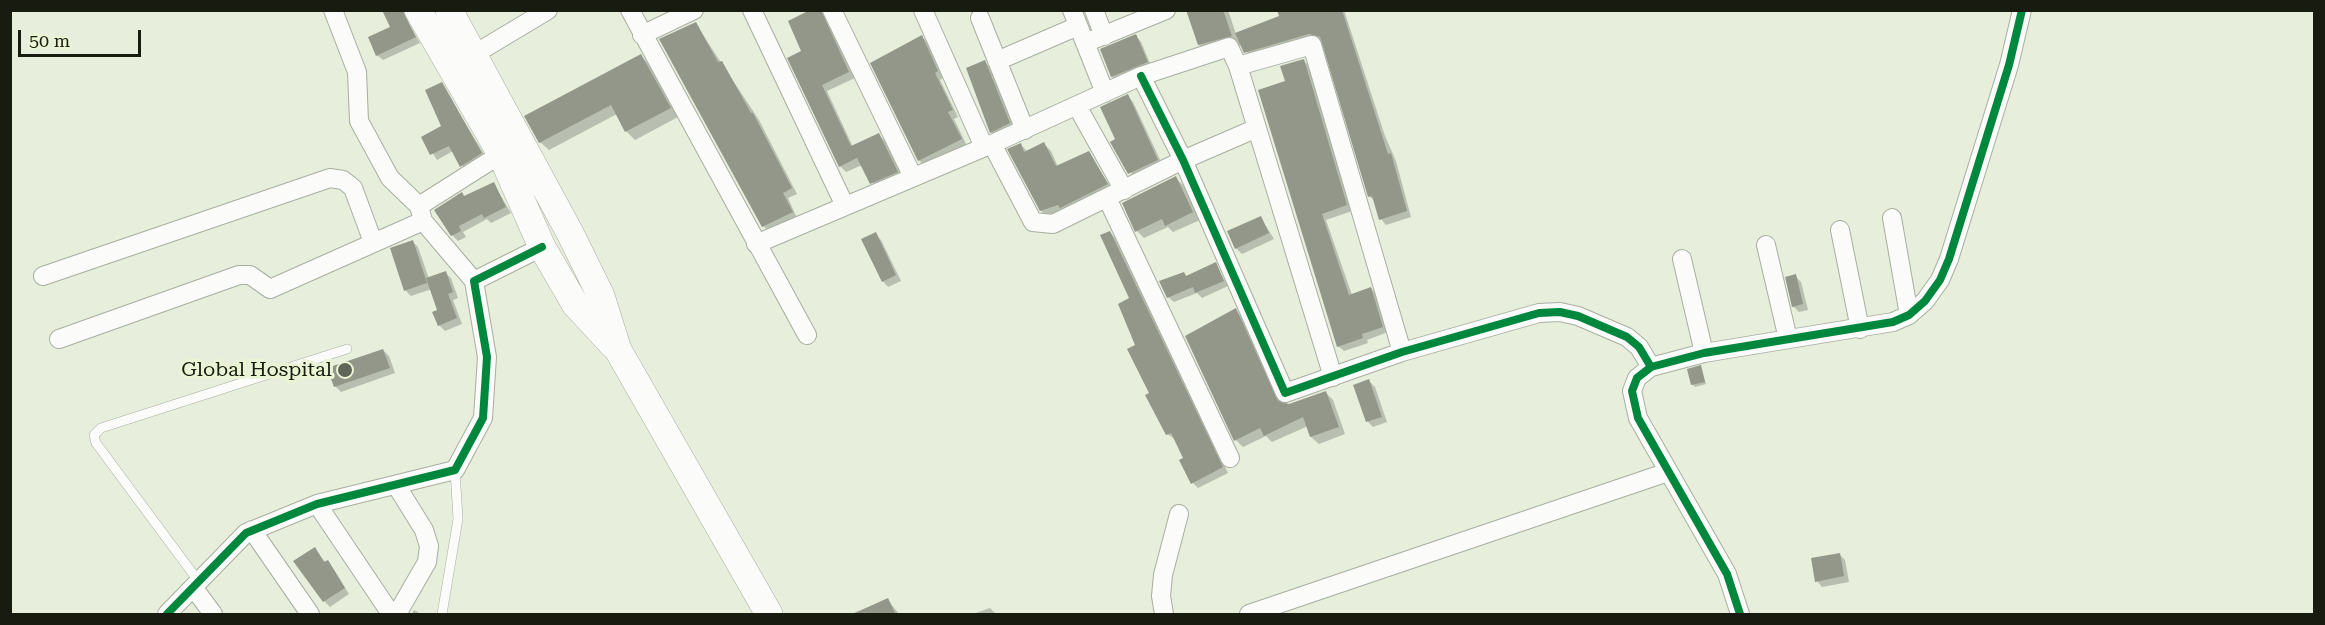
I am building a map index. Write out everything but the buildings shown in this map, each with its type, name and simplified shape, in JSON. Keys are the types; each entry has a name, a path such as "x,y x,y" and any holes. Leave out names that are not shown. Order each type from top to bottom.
{"main road":[{"path":"418,10 501,154 542,247 575,304 618,350"},
{"path":"449,10 601,296 618,350 719,532 769,615"}],"street":[{"path":"167,615 246,533 317,504 455,470 483,418 487,357 474,281 421,213 390,178 359,121 357,72 333,10"},
{"path":"473,55 548,10"},
{"path":"630,10 807,335"},
{"path":"642,35 694,10"},
{"path":"752,10 845,206"},
{"path":"832,10 913,177"},
{"path":"923,10 988,145 1033,222 1053,225 1183,160 1257,128"},
{"path":"1094,10 1104,36"},
{"path":"1740,615 1727,574 1668,472 1633,404 1632,391 1636,378 1651,367 1704,353 1893,322 1909,315 1925,301 1940,280 1949,259 2009,65 2022,10"},
{"path":"997,61 1079,26 1104,36 1156,12"},
{"path":"980,18 1025,130"},
{"path":"1079,26 1105,93"},
{"path":"1238,66 1312,45 1402,352"},
{"path":"756,244 1025,130 1141,76 1229,47 1238,66 1333,377"},
{"path":"1141,76 1183,160 1285,393 1402,352 1516,317 1560,312 1578,316 1627,337 1638,347 1651,367"},
{"path":"1077,106 1124,190"},
{"path":"59,339 239,275 250,275 270,289 373,242 421,213 501,154"},
{"path":"43,276 330,178 343,180 353,188 373,242"},
{"path":"1107,198 1230,458"},
{"path":"1892,218 1909,315"},
{"path":"1840,230 1860,329"},
{"path":"1766,245 1788,339"},
{"path":"474,281 542,247"},
{"path":"1682,259 1704,353"},
{"path":"1249,615 1668,472"},
{"path":"317,504 388,613 427,562 429,546 424,530 396,485"},
{"path":"1164,615 1161,596 1163,575 1179,514"},
{"path":"252,530 309,615"},
{"path":"196,585 213,615"}],"lane":[{"path":"196,585 96,444 94,435 101,428 347,349"},
{"path":"442,615 458,519 455,470"}],"cycle path":[{"path":"1651,367 1704,353 1893,322 1909,315 1925,301 1940,280 1949,259 2009,65 2022,10"},
{"path":"1141,76 1183,160 1285,393 1402,352 1539,313 1560,312 1578,316 1627,337 1639,347 1651,367 1637,378 1632,391 1638,418 1727,574 1740,614"},
{"path":"167,614 246,533 317,504 455,470 483,418 487,357 474,281 542,247"}],"place":[{"name":"Global Hospital","path":"345,370"}]}
